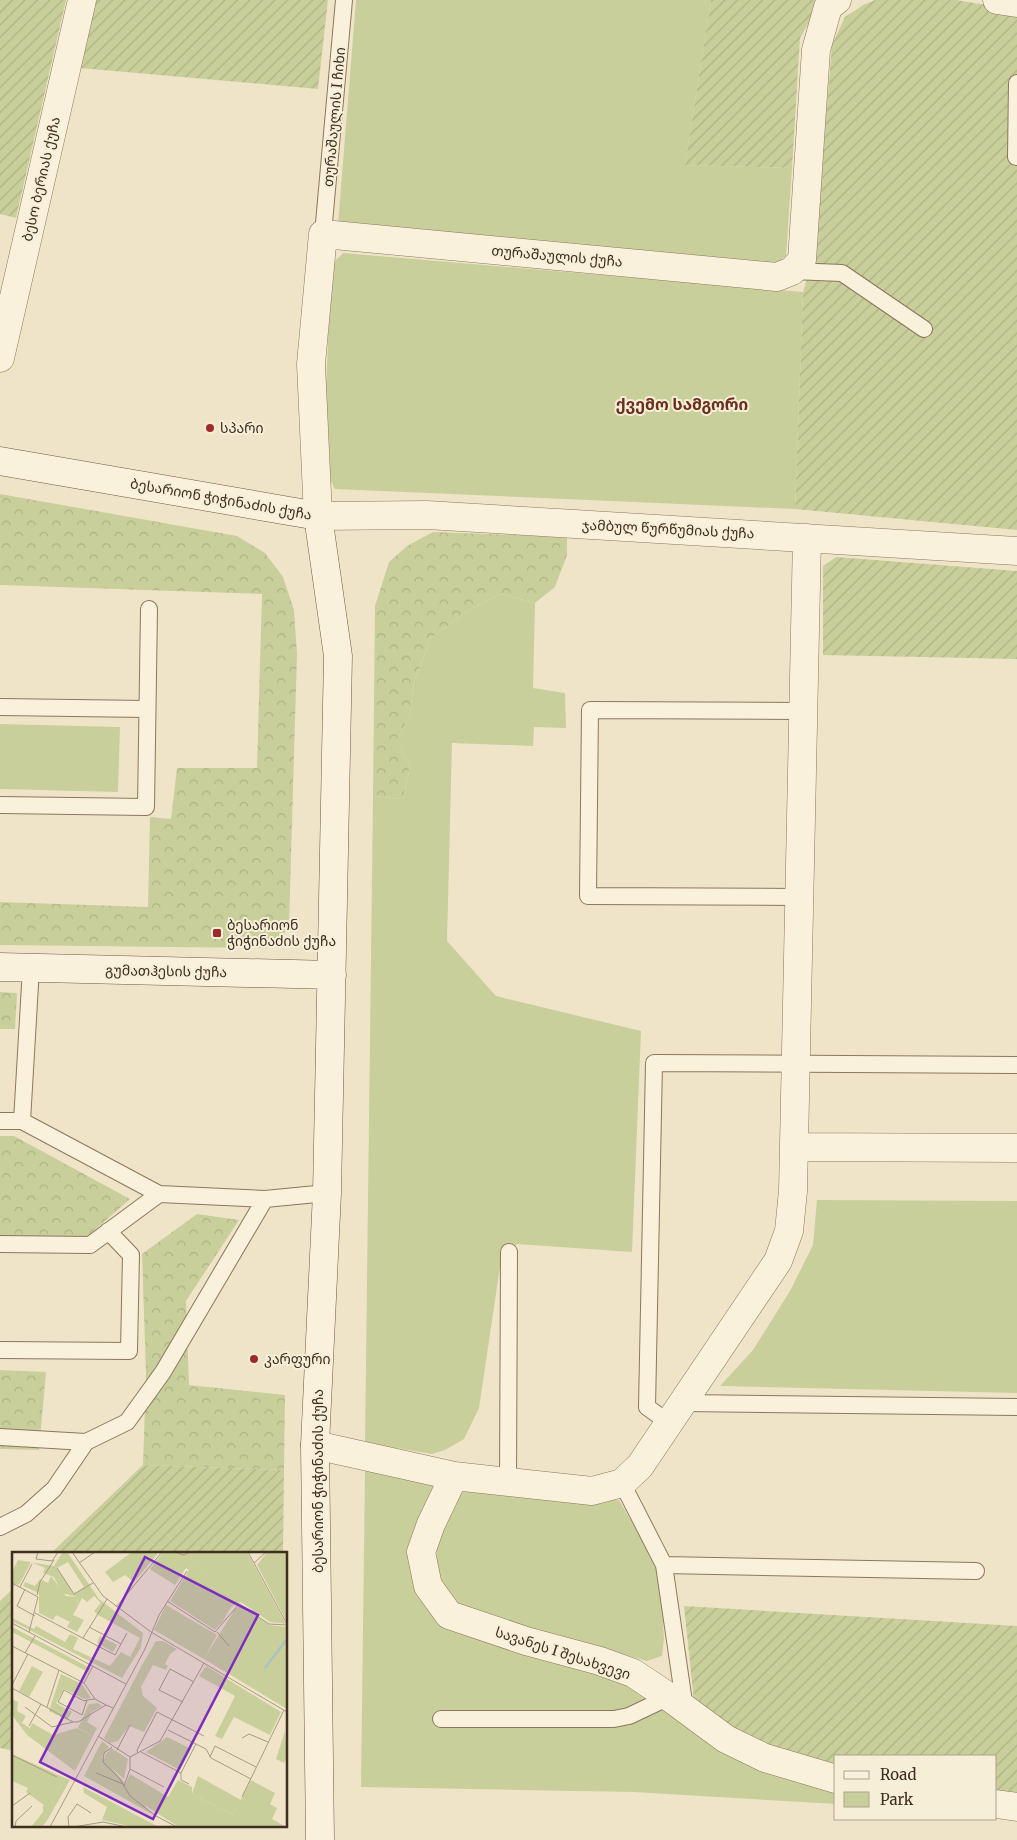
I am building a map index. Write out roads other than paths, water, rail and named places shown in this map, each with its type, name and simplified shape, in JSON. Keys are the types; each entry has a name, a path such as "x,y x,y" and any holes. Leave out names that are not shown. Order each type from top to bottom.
{"street":[{"name":"ბესო ბერიას ქუჩა","path":"0,358 82,0"},
{"path":"792,271 802,260 816,50 828,7 837,0"},
{"path":"996,0 1017,3"},
{"name":"თურაშაულის ქუჩა","path":"323,234 777,277 792,271"},
{"path":"318,516 312,364 323,234"},
{"name":"ბესარიონ ჭიჭინაძის ქუჩა","path":"0,461 318,516 338,656 327,1193 316,1445 320,1840"},
{"name":"ჯამბულ წურწუმიას ქუჩა","path":"318,516 427,515 1017,551"},
{"path":"316,1445 454,1476 592,1491 622,1483 640,1466 778,1261 789,1231 793,1191 807,538"},
{"name":"გუმათჰესის ქუჩა","path":"0,967 332,974"},
{"path":"794,1147 1017,1148"},
{"name":"სავანეს I შესახვევი","path":"454,1476 431,1524 421,1552 428,1586 449,1615 526,1641 600,1661 633,1673 726,1739 764,1758 834,1778"},
{"path":"997,1804 1017,1807"}],"lane":[{"name":"თურაშაულის I ჩიხი","path":"323,234 344,0"},
{"path":"1016,157 1017,83"},
{"path":"792,271 842,273 924,329"},
{"path":"0,805 146,807 149,609"},
{"path":"0,707 147,709"},
{"path":"799,897 588,896 590,710 804,711"},
{"path":"22,1121 32,968"},
{"path":"1017,1065 654,1064 647,1407 676,1413 1017,1406"},
{"path":"0,1121 22,1121 159,1194 265,1199 327,1193"},
{"path":"0,1244 90,1245 159,1194"},
{"path":"0,1436 86,1442 128,1422 163,1372 265,1199"},
{"path":"0,1350 129,1351 131,1255 108,1231"},
{"path":"508,1482 509,1252"},
{"path":"0,1527 26,1514 54,1489 86,1442"},
{"path":"441,1719 614,1719 677,1703 664,1565 622,1483"},
{"path":"664,1565 976,1571"}],"place":[{"name":"სპარი","path":"210,428"},
{"name":"ბესარიონ ჭიჭინაძის ქუჩა","path":"217,933"},
{"name":"კარფური","path":"254,1359"}],"district":[{"name":"ქვემო სამგორი","path":"682,404"}]}
